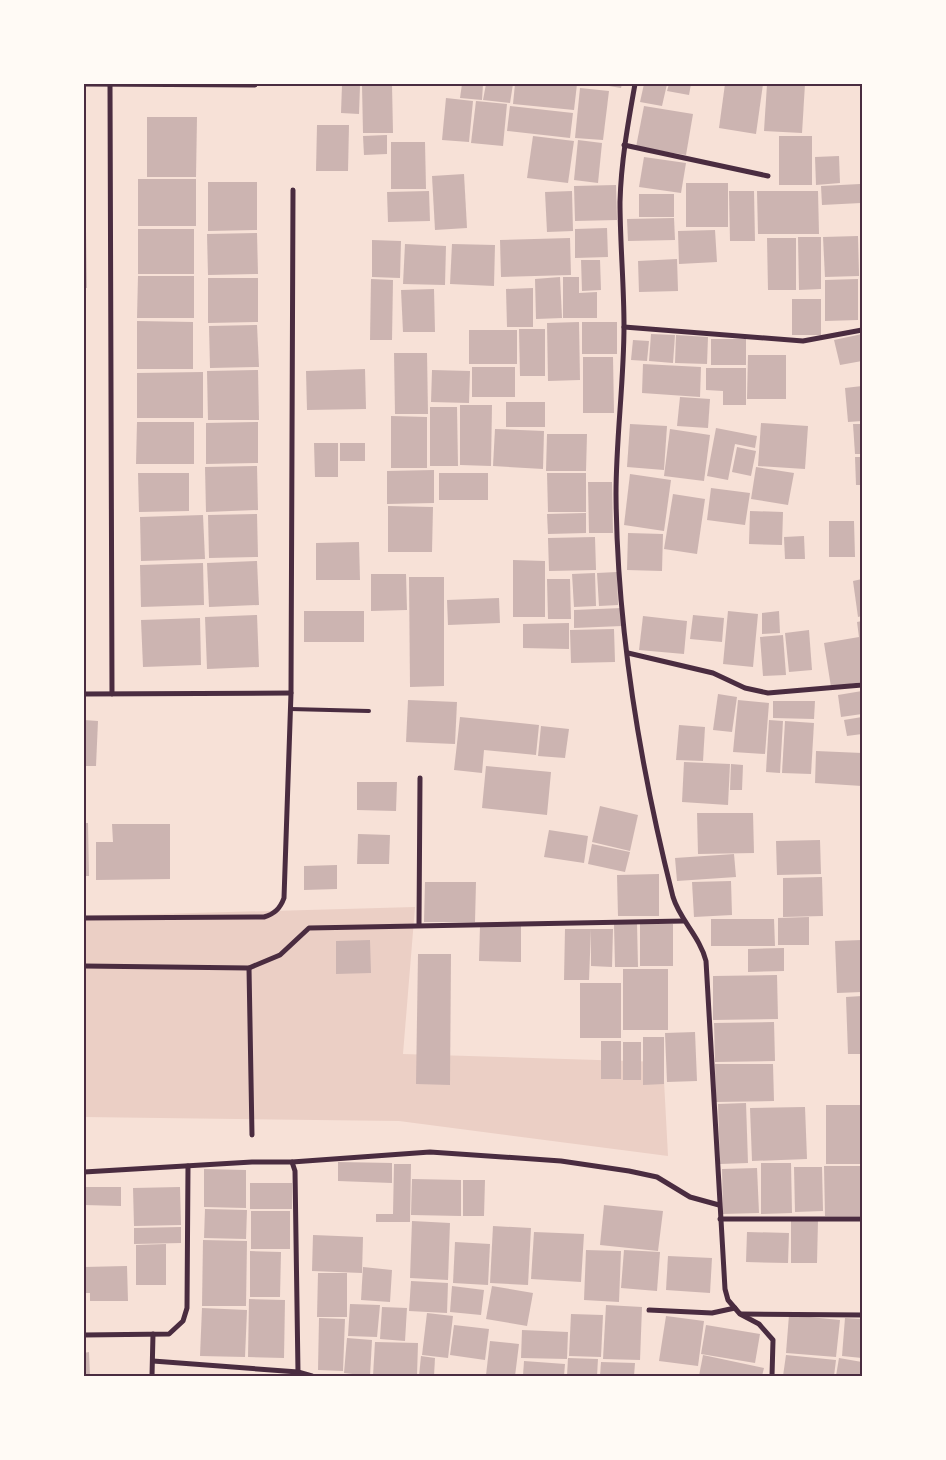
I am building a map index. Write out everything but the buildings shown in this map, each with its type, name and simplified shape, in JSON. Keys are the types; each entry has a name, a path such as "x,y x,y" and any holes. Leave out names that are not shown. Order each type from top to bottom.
{"street":[{"path":"84,84 255,85"},
{"path":"110,84 112,694"},
{"path":"635,84 624,145 620,201 624,327 616,494 619,561 628,653 638,728 653,814 673,897 684,921 703,949 706,961 725,1289 728,1300 740,1314 759,1324 773,1340 772,1376"},
{"path":"624,145 768,176"},
{"path":"84,918 264,917 272,914 281,906 286,884 291,693 293,190"},
{"path":"624,327 804,341 862,330"},
{"path":"628,653 713,673 745,688 768,693 862,684"},
{"path":"84,694 291,693"},
{"path":"420,778 420,924"},
{"path":"84,966 249,968 280,954 309,928 420,924 684,921"},
{"path":"249,968 252,1135"},
{"path":"84,1172 292,1162 430,1152 561,1161 657,1177 690,1196 719,1205"},
{"path":"292,1162 295,1171 298,1372"},
{"path":"84,1335 170,1334 183,1321 187,1308 188,1166"},
{"path":"720,1219 862,1219"},
{"path":"649,1310 712,1313 736,1308"},
{"path":"740,1314 862,1315"},
{"path":"152,1334 152,1376"},
{"path":"152,1361 298,1372 312,1376"}],"lane":[{"path":"290,709 369,711"}],"shaded area":[{"path":"415,907 403,1054 663,1062 668,1156 399,1121 84,1117 84,916"}]}
